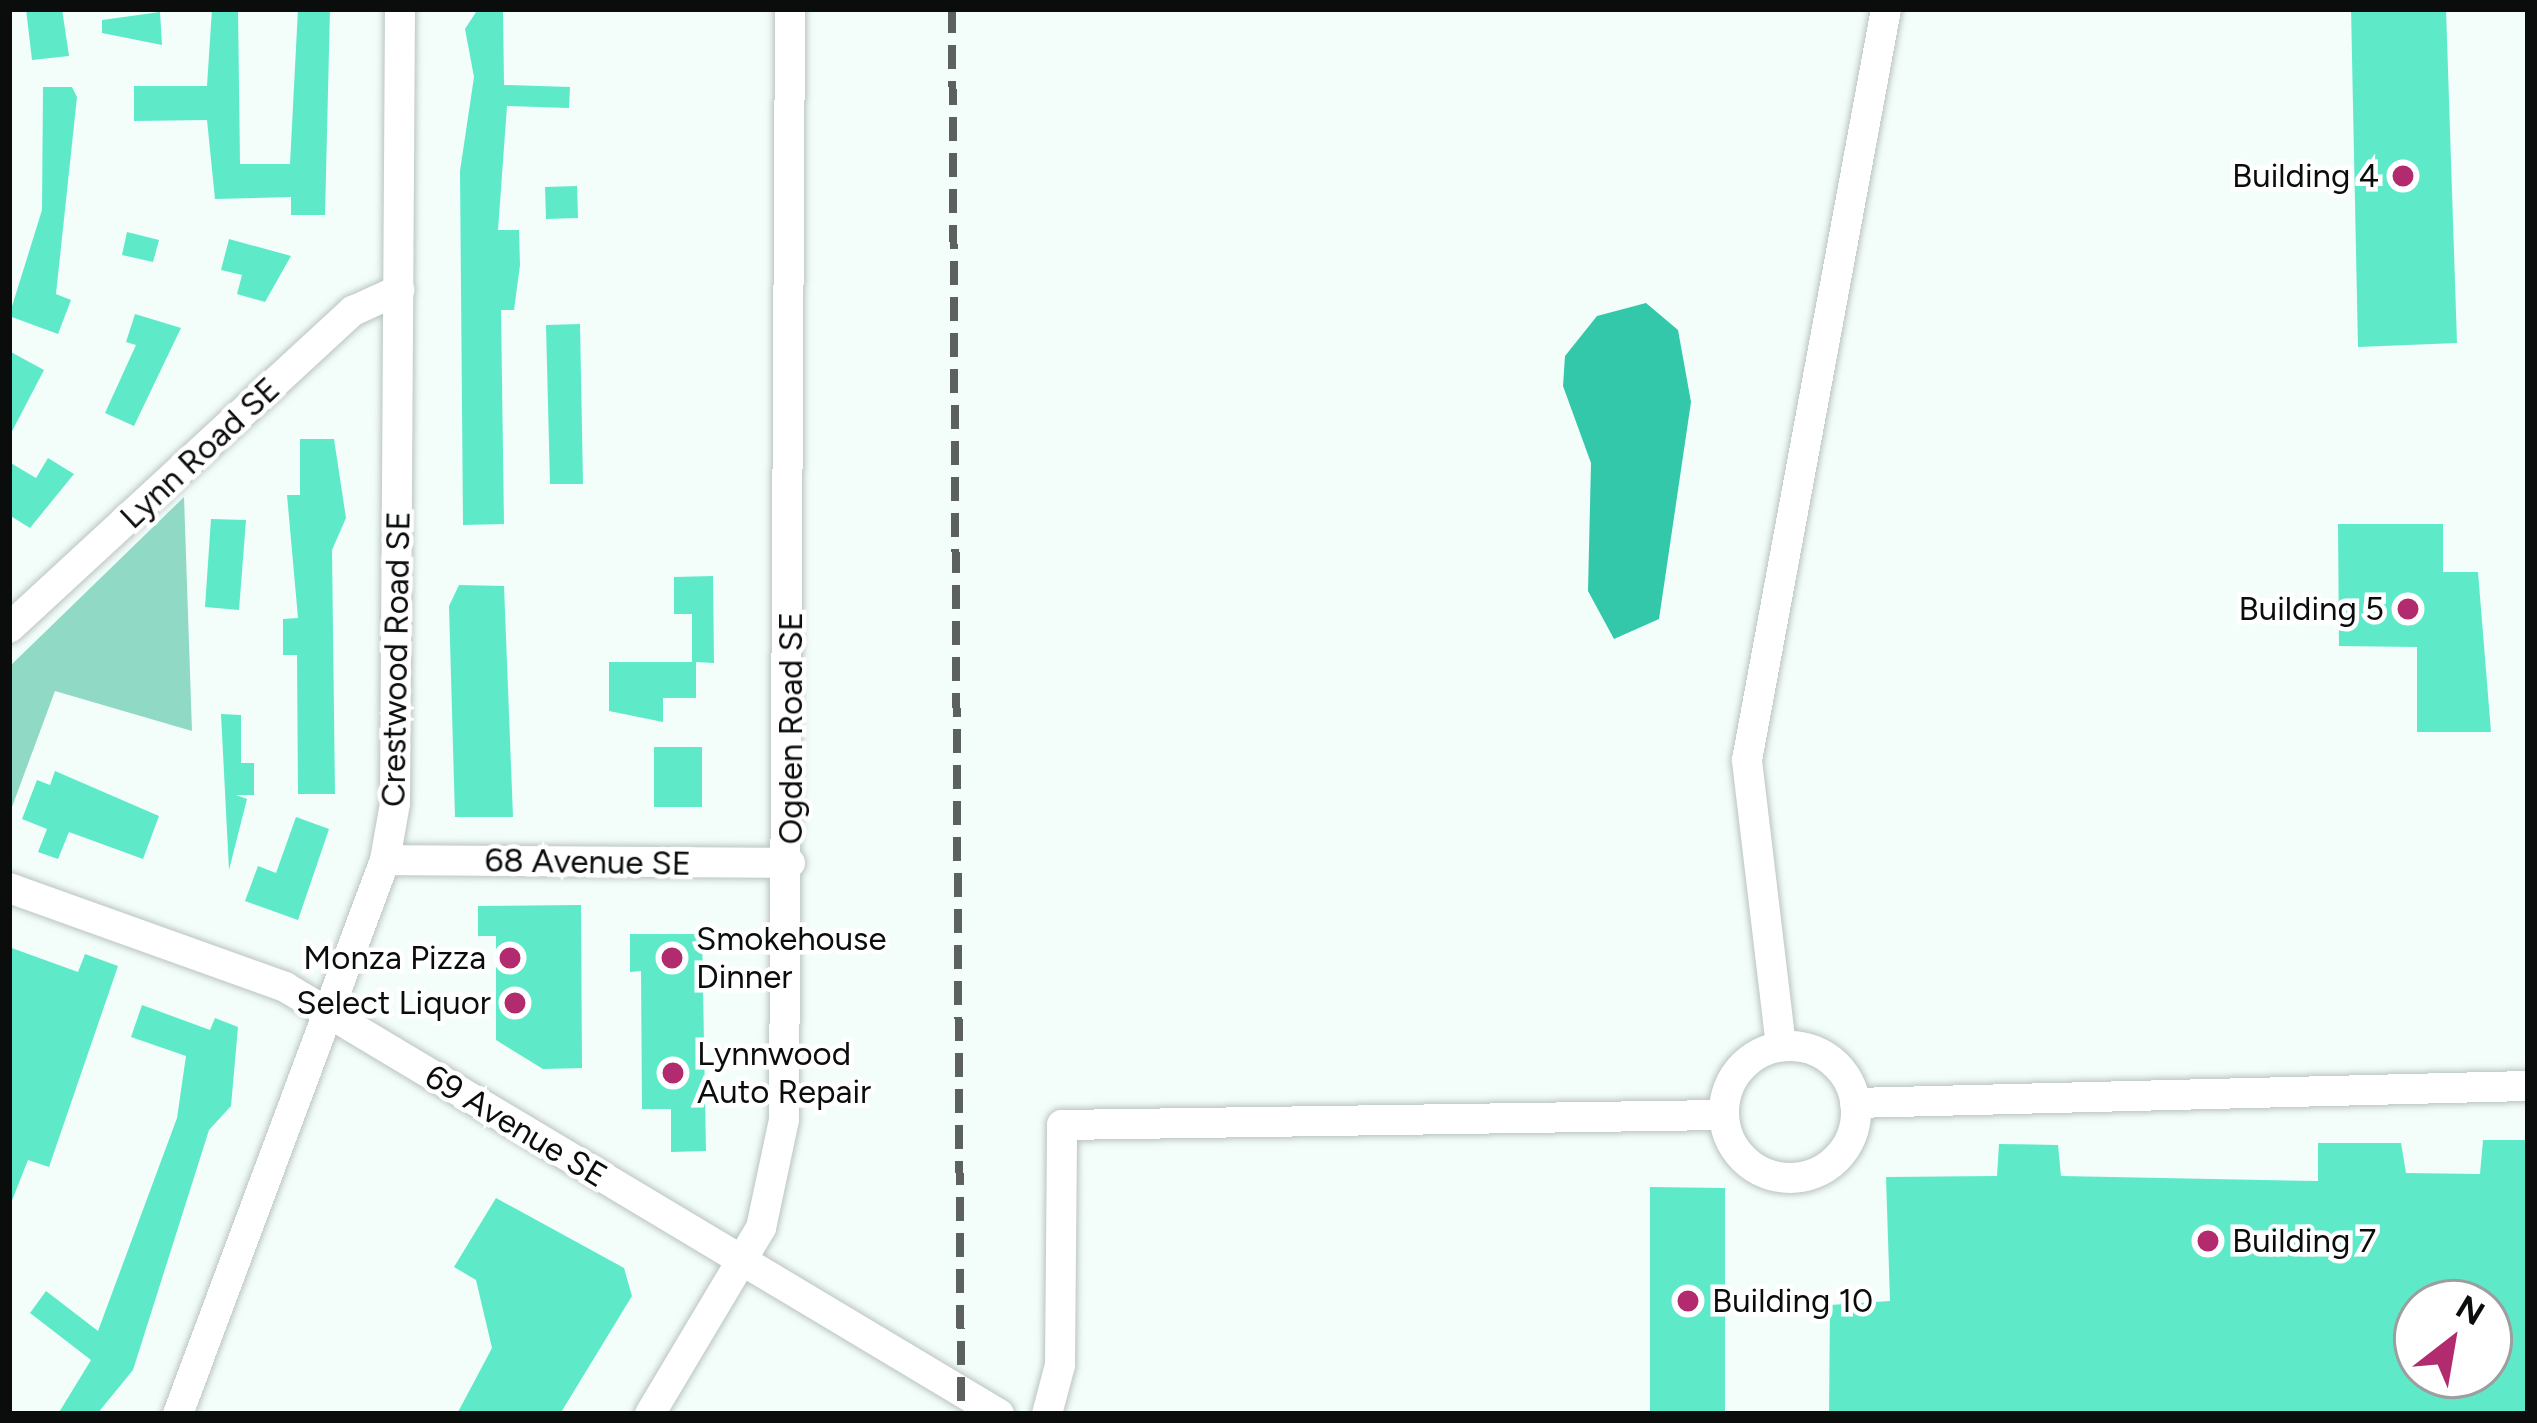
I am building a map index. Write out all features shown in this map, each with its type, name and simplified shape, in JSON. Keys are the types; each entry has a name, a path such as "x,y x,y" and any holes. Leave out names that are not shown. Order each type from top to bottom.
{"street":[{"name":"Crestwood Road SE","path":"178,1414 386,860 401,728 400,9"},
{"name":"Ogden Road SE","path":"650,1414 742,1262 772,1195 784,1120 790,863 790,9"},
{"path":"1781,1046 1747,760 1886,9"},
{"name":"Lynn Road SE","path":"9,628 353,311 399,290"},
{"name":"68 Avenue SE","path":"386,860 790,863"},
{"name":"69 Avenue SE","path":"9,888 251,971 999,1414"},
{"path":"1781,1046 1826,1056 1855,1103 1845,1149 1791,1179 1748,1164 1723,1115 1744,1063 1781,1046"},
{"path":"1855,1103 2528,1086"},
{"path":"1047,1414 1060,1365 1062,1125 1723,1115"}],"shaded area":[{"path":"1646,303 1678,330 1691,402 1659,619 1614,639 1588,591 1591,463 1563,386 1565,356 1597,316"},
{"path":"184,497 192,731 55,691 9,815 9,667"}],"building":[{"path":"26,9 62,9 69,56 32,60"},
{"path":"212,9 238,9 240,164 290,164 298,9 330,9 325,215 291,215 291,197 215,199 207,120 134,121 134,86 207,86"},
{"path":"478,9 503,9 504,85 570,87 569,108 507,106 498,230 519,230 520,265 514,310 501,310 504,524 463,525 460,171 474,77 465,29"},
{"name":"Building 4","path":"2351,9 2446,9 2457,343 2358,347"},
{"path":"160,12 162,45 102,33 102,20"},
{"path":"43,87 72,87 77,97 56,294 71,300 58,334 9,316 42,210"},
{"path":"577,186 578,218 546,219 545,187"},
{"path":"127,232 159,240 153,262 122,255"},
{"path":"229,239 291,256 265,302 237,294 242,275 221,270"},
{"path":"135,314 181,328 134,426 105,413 136,345 126,342"},
{"path":"580,324 583,484 550,484 546,325"},
{"path":"9,351 44,370 9,437"},
{"path":"300,439 334,439 346,518 332,550 335,794 298,794 297,655 283,655 283,619 298,618 287,495 300,495"},
{"path":"48,458 74,474 30,528 9,515 9,462 36,478"},
{"path":"211,519 246,520 239,610 205,607"},
{"name":"Building 5","path":"2338,524 2443,524 2443,572 2478,572 2491,732 2417,732 2417,647 2339,646"},
{"path":"713,576 714,663 696,662 696,698 663,698 663,722 609,711 609,662 692,662 692,614 674,614 674,577"},
{"path":"459,585 504,586 513,817 455,817 449,606"},
{"path":"221,714 241,715 241,763 254,763 254,795 236,795 247,799 229,870"},
{"path":"654,747 702,747 702,807 654,807"},
{"path":"55,771 159,816 143,859 69,832 58,859 38,852 47,829 22,819 37,780 50,785"},
{"path":"296,817 329,829 298,920 245,901 258,866 276,873"},
{"path":"581,905 582,1068 543,1069 496,1040 496,936 478,936 478,906"},
{"path":"630,934 702,934 706,1151 671,1152 671,1109 642,1109 641,971 630,972"},
{"path":"9,947 78,972 85,954 118,966 49,1167 28,1160 11,1203"},
{"path":"142,1005 210,1030 215,1018 238,1027 231,1106 209,1130 133,1370 97,1414 58,1414 91,1360 30,1313 46,1291 98,1331 177,1118 186,1056 131,1037"},
{"name":"Building 7","path":"2483,1140 2528,1140 2528,1414 1829,1414 1830,1305 1890,1301 1886,1177 1997,1176 1999,1144 2058,1145 2061,1176 2318,1181 2318,1143 2401,1143 2406,1173 2480,1174"},
{"name":"Building 10","path":"1650,1187 1725,1188 1725,1414 1650,1414"},
{"path":"496,1198 624,1268 632,1296 560,1414 457,1414 492,1348 476,1280 454,1267"}],"railway":[{"path":"952,9 961,1414"}],"place":[{"name":"Building 4","path":"2403,176"},
{"name":"Building 5","path":"2408,609"},
{"name":"Monza Pizza","path":"510,958"},
{"name":"Smokehouse Dinner","path":"672,958"},
{"name":"Select Liquor","path":"515,1003"},
{"name":"Lynnwood Auto Repair","path":"673,1073"},
{"name":"Building 7","path":"2208,1241"},
{"name":"Building 10","path":"1688,1301"}]}
